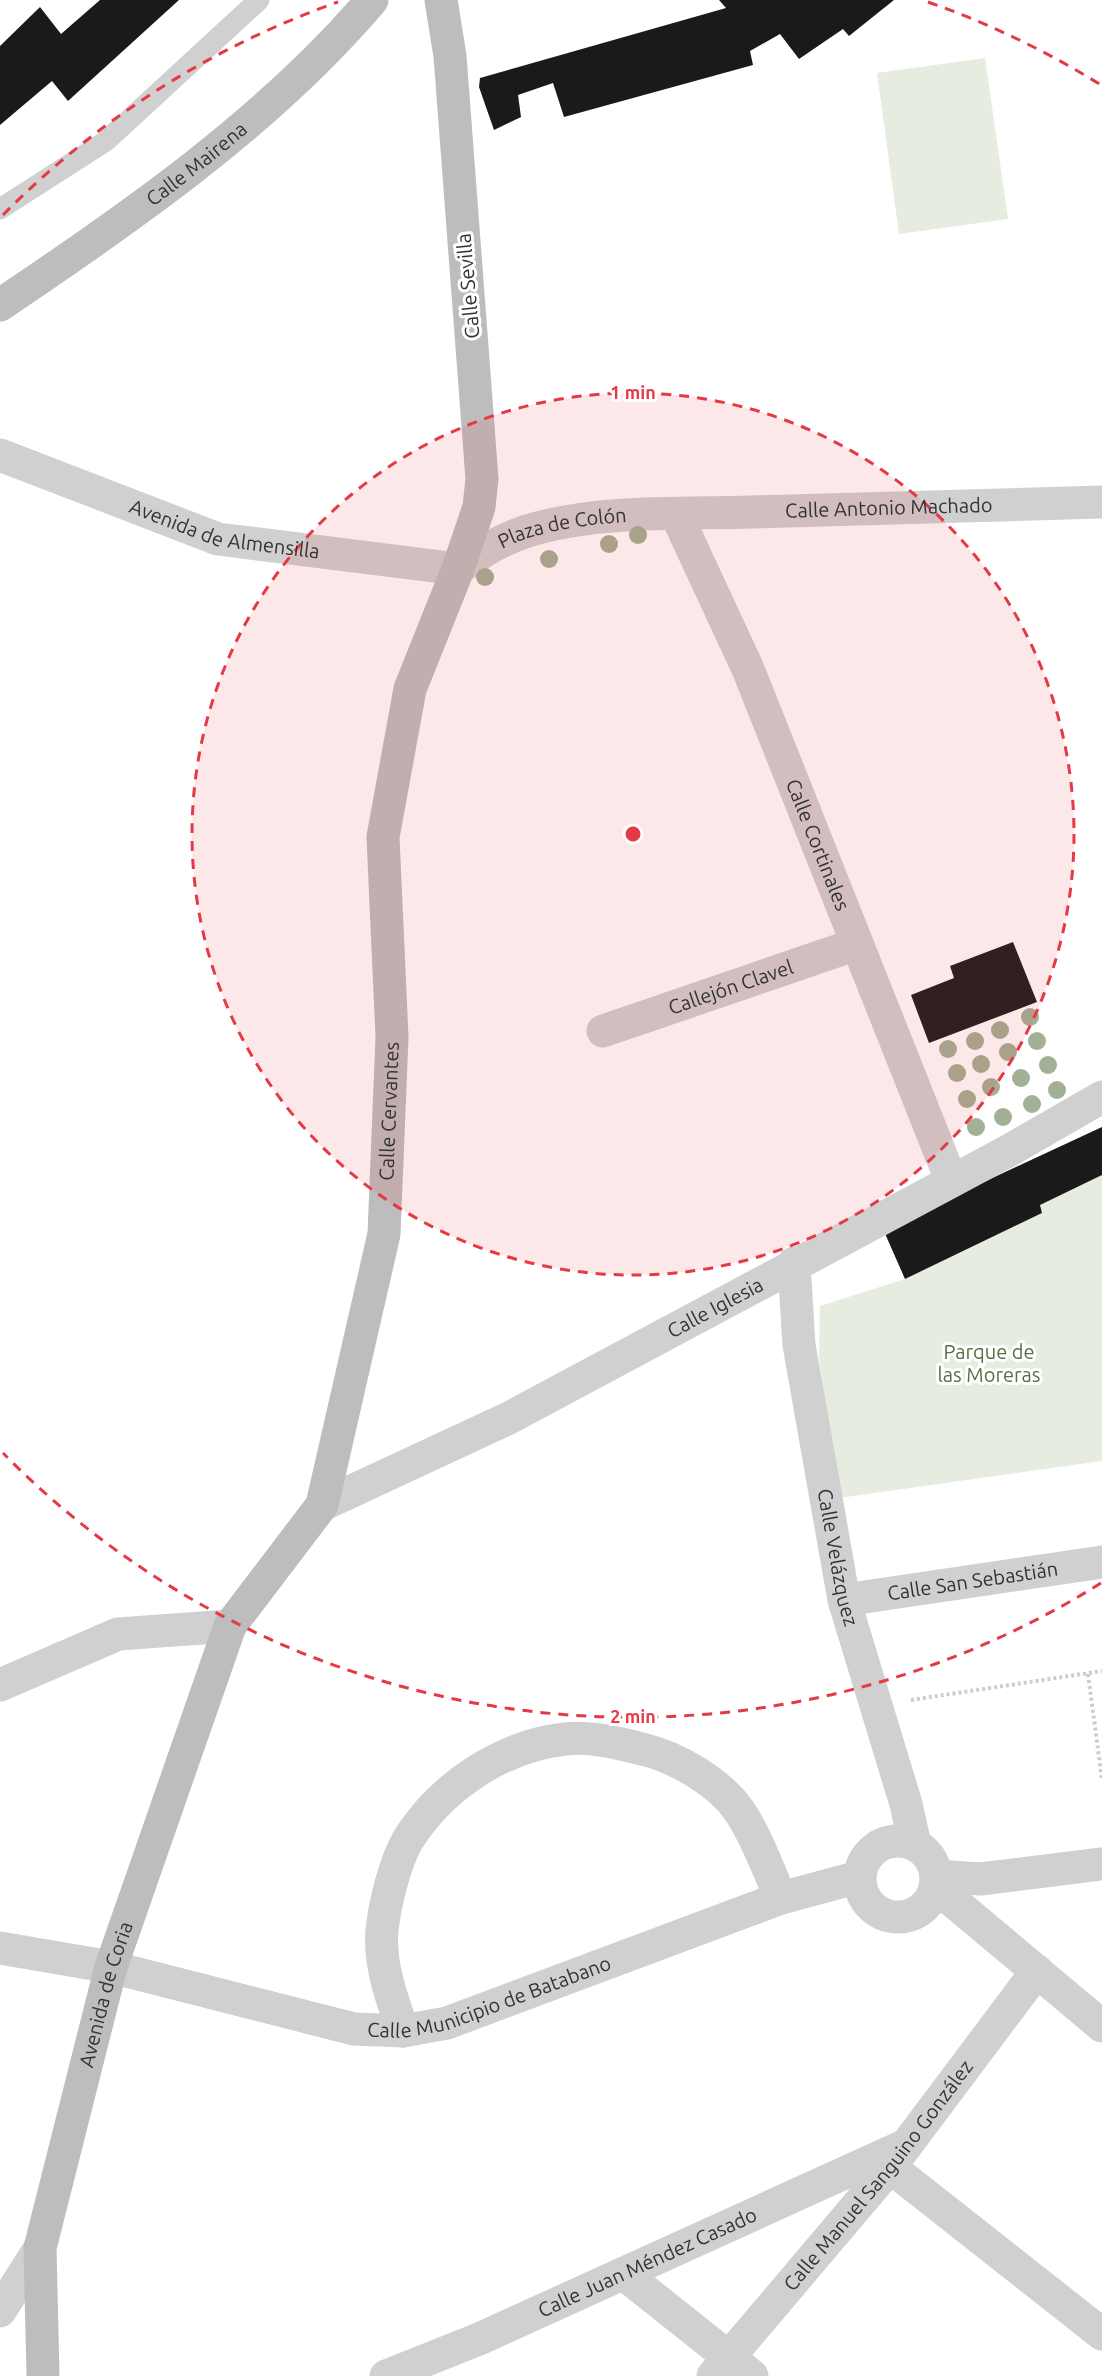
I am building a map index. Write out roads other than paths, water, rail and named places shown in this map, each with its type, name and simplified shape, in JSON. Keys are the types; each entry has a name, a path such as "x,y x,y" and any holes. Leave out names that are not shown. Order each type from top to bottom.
{"main road":[{"name":"Calle Mairena","path":"0,305 152,200 250,119 349,27 372,0"},
{"name":"Calle Sevilla","path":"441,0 450,56 482,450 479,507 458,569"},
{"name":"Calle Cervantes","path":"230,1626 322,1506 384,1234 392,1037 383,837 410,689 458,569"},
{"name":"Avenida de Coria","path":"43,2376 40,2248 111,1967 230,1626"}],"street":[{"name":"Avenida de Almensilla","path":"0,455 218,539 458,569"},
{"name":"Calle Antonio Machado","path":"676,514 1102,502"},
{"name":"Plaza de Colón","path":"458,569 495,544 536,529 589,519 676,514"},
{"name":"Calle Cortinales","path":"676,514 748,669 951,1180"},
{"name":"Callejón Clavel","path":"603,1030 857,944"},
{"name":"Calle Iglesia","path":"322,1506 510,1418 1102,1097"},
{"name":"Calle Velázquez","path":"794,1263 800,1345 844,1600 906,1804 915,1845"},
{"name":"Calle San Sebastián","path":"844,1600 1102,1562"},
{"path":"0,1684 118,1634 230,1626"},
{"path":"404,2031 386,1980 382,1932 390,1890 409,1839 440,1801 475,1770 524,1748 567,1739 619,1743 662,1754 705,1778 740,1811 781,1898"},
{"path":"902,1841 915,1845 933,1864 935,1883 920,1911 896,1918 873,1909 861,1889 859,1877 862,1865 878,1847 902,1841"},
{"path":"935,1883 1102,1864"},
{"name":"Calle Municipio de Batabano","path":"0,1948 111,1967 354,2029 404,2031 458,2019 781,1898 859,1877"},
{"path":"935,1883 1102,2026"},
{"name":"Calle Manuel Sanguino González","path":"731,2370 898,2156 1037,1971"},
{"path":"898,2156 1102,2334"},
{"name":"Calle Juan Méndez Casado","path":"386,2376 479,2339 898,2156"},
{"path":"0,2311 40,2248"},
{"path":"624,2274 731,2370"}],"lane":[{"path":"0,209 106,141 259,0"}],"park label":[{"name":"Parque de las Moreras","path":"989,1364"}]}
